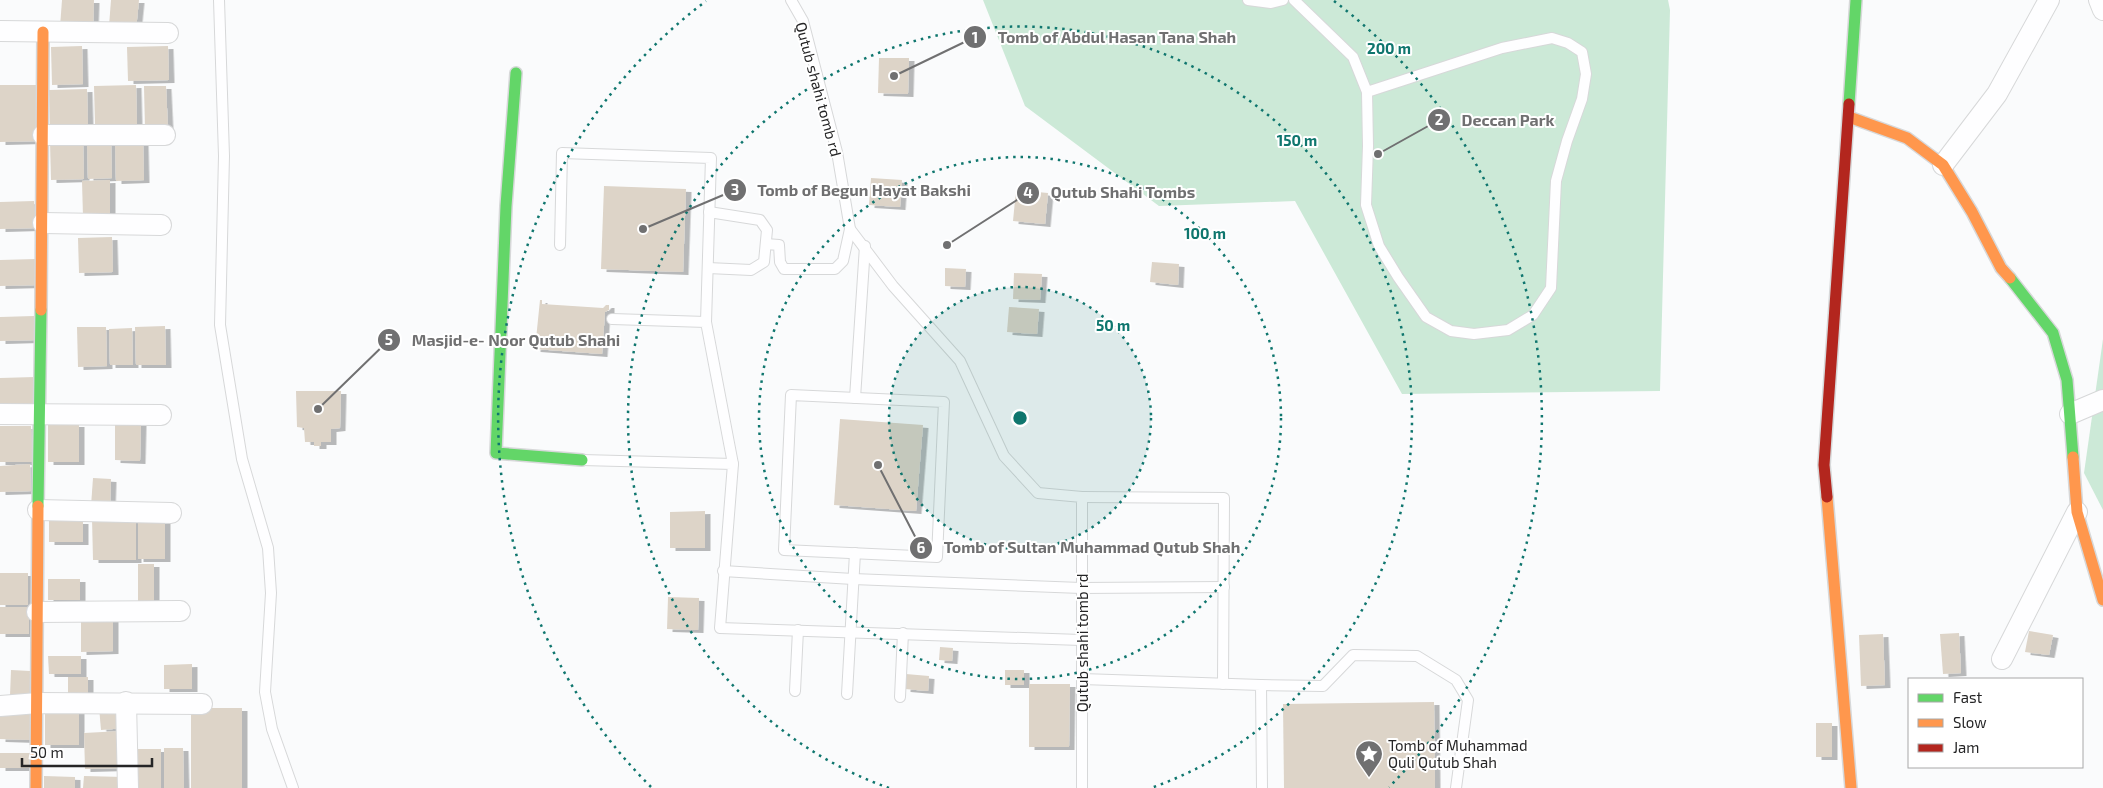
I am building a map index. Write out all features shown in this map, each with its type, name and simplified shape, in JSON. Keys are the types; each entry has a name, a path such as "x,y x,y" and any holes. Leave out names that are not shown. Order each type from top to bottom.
{"street":[{"path":"1851,788 1824,465 1856,0"},
{"path":"1942,165 1997,94 2049,0"},
{"path":"2099,0 2103,10"},
{"path":"0,31 168,33"},
{"path":"36,788 38,703 36,612 43,135 42,32"},
{"path":"516,73 506,206 496,453 582,460"},
{"path":"1849,117 1907,138 1942,165 1972,212 2001,268 2039,313 2053,333 2067,380 2077,512 2103,600"},
{"path":"43,135 165,135"},
{"path":"42,223 161,225"},
{"path":"2070,414 2103,400"},
{"path":"0,414 161,415"},
{"path":"38,510 171,513"},
{"path":"2002,659 2077,512"},
{"path":"36,612 180,611"},
{"path":"126,702 128,788"},
{"path":"0,706 38,703 126,702 202,704"}],"lane":[{"path":"220,0 224,156 220,326 242,459 268,548 271,593 265,692 272,729 293,788"},
{"name":"Qutub shahi tomb rd","path":"790,0 803,21 837,152 850,229"},
{"path":"1248,0 1271,3 1283,0"},
{"path":"1294,0 1353,57 1366,92 1368,146 1366,205 1378,246 1426,317 1451,331 1474,334 1508,330 1533,315 1550,288 1556,181 1567,140 1582,99 1586,74 1582,52 1568,43 1552,38 1502,48 1366,92"},
{"path":"560,245 562,153 711,158 706,322 733,464 723,571 720,628 1081,640"},
{"path":"708,268 751,270 764,262 767,230 760,220 709,212"},
{"path":"766,244 779,245 780,262 784,269 835,269 843,261 850,229"},
{"path":"850,229 865,246 893,286 960,361 1004,456 1038,493 1082,497 1224,498 1223,684"},
{"path":"855,398 865,246"},
{"path":"612,319 706,322"},
{"path":"791,395 855,398 944,402 937,557 784,550 791,395"},
{"path":"582,460 733,464"},
{"name":"Qutub shahi tomb rd","path":"1082,497 1082,788"},
{"path":"847,694 855,553"},
{"path":"723,571 853,579 1082,588 1224,587"},
{"path":"795,691 798,630"},
{"path":"900,697 903,633"},
{"path":"1082,680 1323,686 1353,655 1417,656 1456,680 1468,700 1456,788"},
{"path":"1262,685 1262,788"}],"green space":[{"path":"983,0 1668,0 1670,10 1660,391 1402,394 1295,201 1159,206 1025,106"},
{"path":"2103,339 2103,510 2084,473"}],"building":[{"path":"62,0 94,0 93,28 60,27"},
{"path":"111,0 139,0 136,29 109,26"},
{"path":"82,46 83,84 52,85 51,47"},
{"path":"168,46 169,80 128,81 127,47"},
{"path":"879,58 909,58 908,94 878,93"},
{"path":"0,85 36,85 38,141 0,142"},
{"path":"136,85 137,124 95,125 94,86"},
{"path":"144,86 166,86 168,129 145,129"},
{"path":"87,89 88,125 50,126 49,90"},
{"path":"115,140 143,140 144,180 116,181"},
{"path":"83,141 84,179 51,180 50,142"},
{"path":"111,141 112,178 88,179 87,142"},
{"path":"871,178 902,180 900,207 869,205"},
{"path":"110,180 110,216 83,217 82,181"},
{"path":"604,186 686,189 683,272 601,269"},
{"path":"1016,190 1048,193 1045,224 1013,221"},
{"path":"34,201 35,228 0,229 0,202"},
{"path":"112,237 113,272 79,273 78,238"},
{"path":"36,259 37,285 0,286 0,260"},
{"path":"1152,262 1179,264 1178,285 1150,282"},
{"path":"945,268 966,269 965,287 945,286"},
{"path":"1014,273 1042,274 1040,300 1013,299"},
{"path":"540,300 542,300 542,304 603,308 609,305 609,310 605,312 602,354 535,349"},
{"path":"1009,307 1039,309 1037,334 1007,332"},
{"path":"34,316 35,340 0,341 0,317"},
{"path":"165,326 166,365 136,365 135,327"},
{"path":"77,327 106,327 107,366 78,367"},
{"path":"132,328 133,365 110,365 109,329"},
{"path":"35,377 36,408 0,409 0,378"},
{"path":"296,391 341,391 340,428 331,429 331,442 321,442 321,446 314,446 314,442 305,442 304,428 297,427"},
{"path":"840,419 923,425 916,511 834,505"},
{"path":"115,422 141,423 140,461 115,460"},
{"path":"48,424 79,424 79,462 48,462"},
{"path":"0,426 31,426 32,462 0,462"},
{"path":"30,464 31,491 0,492 0,466"},
{"path":"93,478 111,479 110,507 91,506"},
{"path":"705,511 705,548 670,548 670,512"},
{"path":"92,518 136,518 136,560 93,560"},
{"path":"49,521 83,521 83,542 49,542"},
{"path":"138,521 165,521 165,559 138,559"},
{"path":"138,564 154,564 154,604 138,604"},
{"path":"0,573 28,573 28,605 0,605"},
{"path":"48,579 80,579 80,600 48,600"},
{"path":"668,597 699,598 698,630 667,629"},
{"path":"0,607 29,607 29,634 0,634"},
{"path":"81,617 113,617 113,651 81,652"},
{"path":"2029,631 2053,635 2049,655 2025,652"},
{"path":"1959,633 1961,673 1943,674 1940,634"},
{"path":"1883,634 1885,685 1861,686 1859,635"},
{"path":"940,647 953,648 952,661 939,660"},
{"path":"48,656 81,656 81,674 49,674"},
{"path":"192,664 192,689 164,689 164,665"},
{"path":"11,670 30,671 29,696 10,696"},
{"path":"1005,670 1024,670 1024,685 1005,685"},
{"path":"906,674 929,676 928,691 905,689"},
{"path":"68,677 88,677 88,696 68,696"},
{"path":"1029,684 1070,684 1069,747 1029,747"},
{"path":"1434,702 1435,788 1284,788 1283,704"},
{"path":"124,705 125,728 101,730 99,707"},
{"path":"45,708 79,708 79,745 45,745"},
{"path":"191,708 242,708 242,788 191,788"},
{"path":"0,711 32,712 31,740 0,739"},
{"path":"1816,723 1832,723 1832,757 1816,757"},
{"path":"121,731 122,768 85,769 84,733"},
{"path":"164,748 183,748 184,788 164,788"},
{"path":"133,749 161,749 161,788 133,788"},
{"path":"0,753 30,753 30,768 0,768"},
{"path":"44,776 75,777 75,788 44,788"},
{"path":"84,776 124,777 124,788 83,788"}],"traffic: fast":[{"path":"1849,104 1856,0"},
{"path":"516,73 506,206 496,453 582,460"},
{"path":"2010,278 2053,333 2067,380 2073,457"},
{"path":"38,506 41,310"}],"traffic: slow":[{"path":"41,310 43,32"},
{"path":"1849,117 1907,138 1943,165 1972,212 2001,268 2010,278"},
{"path":"2073,457 2077,512 2103,600"},
{"path":"1827,497 1851,788"},
{"path":"36,788 38,506"}],"traffic: jam":[{"path":"1827,497 1824,465 1849,104"}],"place":[{"name":"Tomb of Abdul Hasan Tana Shah","path":"894,76"},
{"name":"Deccan Park","path":"1378,154"},
{"name":"Tomb of Begun Hayat Bakshi","path":"643,229"},
{"name":"Qutub Shahi Tombs","path":"947,245"},
{"name":"Masjid-e- Noor Qutub Shahi","path":"318,409"},
{"name":"Tomb of Sultan Muhammad Qutub Shah","path":"878,465"},
{"name":"Tomb of Muhammad Quli Qutub Shah","path":"1369,778"}]}
